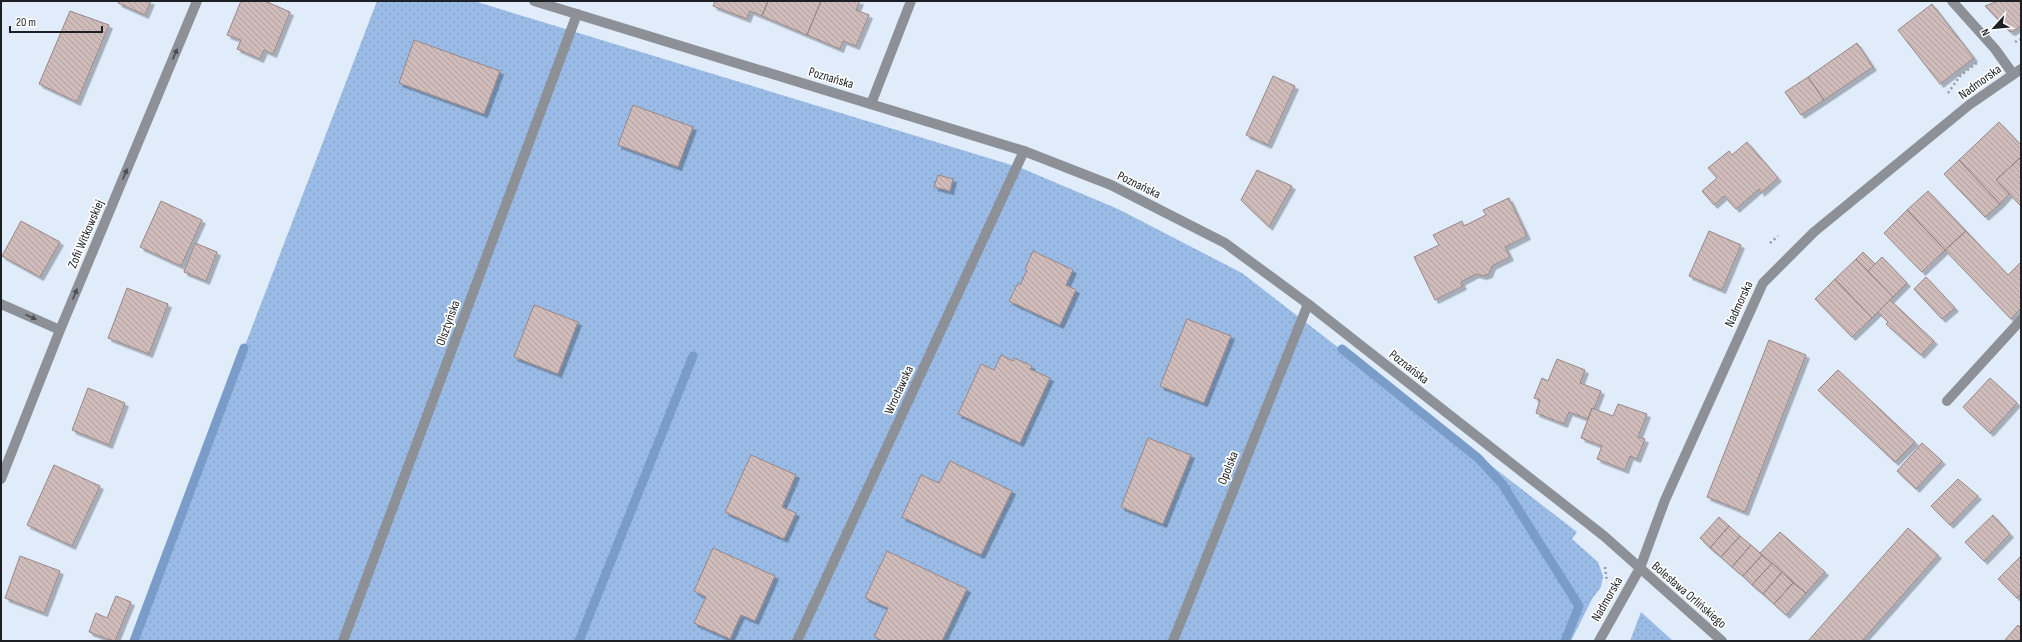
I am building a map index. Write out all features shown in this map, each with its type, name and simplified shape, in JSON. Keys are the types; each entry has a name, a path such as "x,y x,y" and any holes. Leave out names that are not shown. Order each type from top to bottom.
{"street":[{"name":"Zofii Witkowskiej","path":"1,479 60,330 197,1"},
{"name":"Poznańska","path":"534,1 1024,151 1110,185 1225,243 1308,304 1604,536 1640,568"},
{"path":"871,104 911,1"},
{"path":"1952,1 2017,72"},
{"name":"Olsztyńska","path":"343,641 577,14"},
{"name":"Nadmorska","path":"1598,641 1640,568 1665,500 1763,283 1814,232 1969,105 2017,72"},
{"name":"Wrocławska","path":"797,641 1024,151"},
{"path":"1,304 60,330"},
{"name":"Opolska","path":"1173,641 1308,304"},
{"path":"1947,401 2021,320"},
{"name":"Bolesława Orlińskiego","path":"1640,568 1722,641"}],"path":[{"path":"1604,565 1607,570 1605,586"}],"shaded area":[{"path":"377,1 474,1 1021,168 1118,209 1242,273 1577,532 1572,539 1598,562 1603,576 1601,587 1592,599 1571,641 134,641"},
{"path":"1641,612 1673,641 1630,641"}],"building":[{"path":"119,1 151,1 145,15 118,3"},
{"path":"241,1 265,1 290,12 273,54 264,50 260,59 237,49 241,40 227,35"},
{"path":"715,1 768,1 762,16 750,11 747,19 713,6"},
{"path":"768,1 821,1 807,35 762,16"},
{"path":"821,1 860,1 856,10 869,15 856,46 843,41 840,49 807,35"},
{"path":"1998,1 2021,1 2021,26 2012,32 2009,31 1985,6"},
{"path":"1932,4 1974,58 1940,84 1898,30"},
{"path":"70,11 109,25 77,102 39,84"},
{"path":"414,40 500,71 484,114 399,83"},
{"path":"1857,43 1873,67 1824,100 1808,77"},
{"path":"1273,76 1295,86 1268,145 1246,135"},
{"path":"1808,77 1824,100 1801,115 1785,92"},
{"path":"633,105 693,127 678,167 618,145"},
{"path":"1999,122 2021,145 2021,157 1996,180 2009,194 2000,204 1959,160"},
{"path":"1747,142 1778,178 1761,193 1759,189 1736,209 1724,196 1714,205 1702,191 1717,178 1708,168 1729,151 1732,155"},
{"path":"2021,157 2021,206 1996,180"},
{"path":"1959,160 2000,204 1985,217 1944,174"},
{"path":"1257,170 1292,186 1269,227 1241,200"},
{"path":"938,175 953,179 950,191 934,187"},
{"path":"1928,191 1966,231 1945,250 1907,210"},
{"path":"1509,198 1527,236 1505,247 1510,257 1492,266 1489,274 1483,276 1476,274 1461,282 1463,286 1435,300 1414,257 1439,245 1433,235 1462,221 1464,226 1486,215 1483,210"},
{"path":"161,201 202,220 181,266 140,247"},
{"path":"1907,210 1945,250 1922,272 1884,233"},
{"path":"21,221 60,242 40,277 2,256"},
{"path":"1709,231 1741,245 1722,290 1689,276"},
{"path":"1966,231 2008,275 2021,262 2021,308 2011,319 1945,250"},
{"path":"195,243 217,252 206,281 184,272"},
{"path":"1033,251 1073,270 1066,285 1076,290 1060,325 1009,301 1018,283 1020,285"},
{"path":"1863,252 1875,264 1868,271 1856,259"},
{"path":"1882,257 1907,283 1893,297 1868,271"},
{"path":"1856,259 1893,297 1872,318 1835,279"},
{"path":"1926,277 1955,308 1942,319 1914,289"},
{"path":"1835,279 1872,318 1852,337 1815,299"},
{"path":"127,288 168,304 149,354 108,338"},
{"path":"1890,300 1934,341 1921,355 1886,324 1888,322 1878,312"},
{"path":"534,305 578,322 558,374 514,357"},
{"path":"1187,319 1231,336 1204,403 1160,386"},
{"path":"1769,340 1806,355 1745,512 1707,497"},
{"path":"1001,355 1013,361 1014,358 1032,366 1030,369 1050,378 1020,443 958,414 981,364 994,370"},
{"path":"1557,359 1585,370 1580,383 1601,391 1594,409 1592,408 1588,419 1569,412 1564,424 1536,413 1540,400 1534,398 1542,378 1548,381"},
{"path":"1838,370 1915,442 1895,462 1818,390"},
{"path":"1990,378 2017,403 1990,433 1963,407"},
{"path":"88,388 125,403 109,445 72,430"},
{"path":"1618,404 1647,414 1638,437 1645,439 1637,459 1630,456 1625,470 1597,459 1602,446 1581,438 1592,408 1613,416"},
{"path":"1148,438 1191,455 1163,524 1121,507"},
{"path":"1922,443 1942,461 1916,489 1897,471"},
{"path":"751,455 796,475 782,507 796,513 784,539 725,512"},
{"path":"950,461 1012,491 981,555 902,517 921,475 939,483"},
{"path":"54,465 100,486 72,546 27,525"},
{"path":"1958,479 1978,496 1950,525 1931,506"},
{"path":"1993,515 2010,534 1984,561 1965,542"},
{"path":"1719,517 1729,526 1710,548 1700,538"},
{"path":"1729,526 1740,536 1721,557 1710,548"},
{"path":"1908,528 1938,555 1862,641 1808,641"},
{"path":"1780,532 1825,572 1806,593 1760,553"},
{"path":"1740,536 1751,545 1732,567 1721,557"},
{"path":"1751,545 1762,555 1743,576 1732,567"},
{"path":"713,548 775,576 755,621 741,615 730,639 694,623 706,597 694,591"},
{"path":"887,551 967,589 942,641 883,641 874,637 888,608 865,598"},
{"path":"1762,555 1772,563 1752,585 1743,576"},
{"path":"20,556 60,571 44,613 5,598"},
{"path":"2021,556 2021,593 2017,598 1998,579"},
{"path":"1772,563 1782,572 1763,594 1752,585"},
{"path":"1782,572 1793,583 1774,604 1763,594"},
{"path":"1793,583 1806,593 1786,615 1774,604"},
{"path":"116,596 131,602 115,641 113,641 89,632 96,613 107,618"},
{"path":"2018,625 2021,628 2021,641 2004,641"}],"waterway":[{"path":"134,641 244,348"},
{"path":"1342,349 1478,458 1503,485 1579,606 1565,641"},
{"path":"579,641 693,356"}]}
